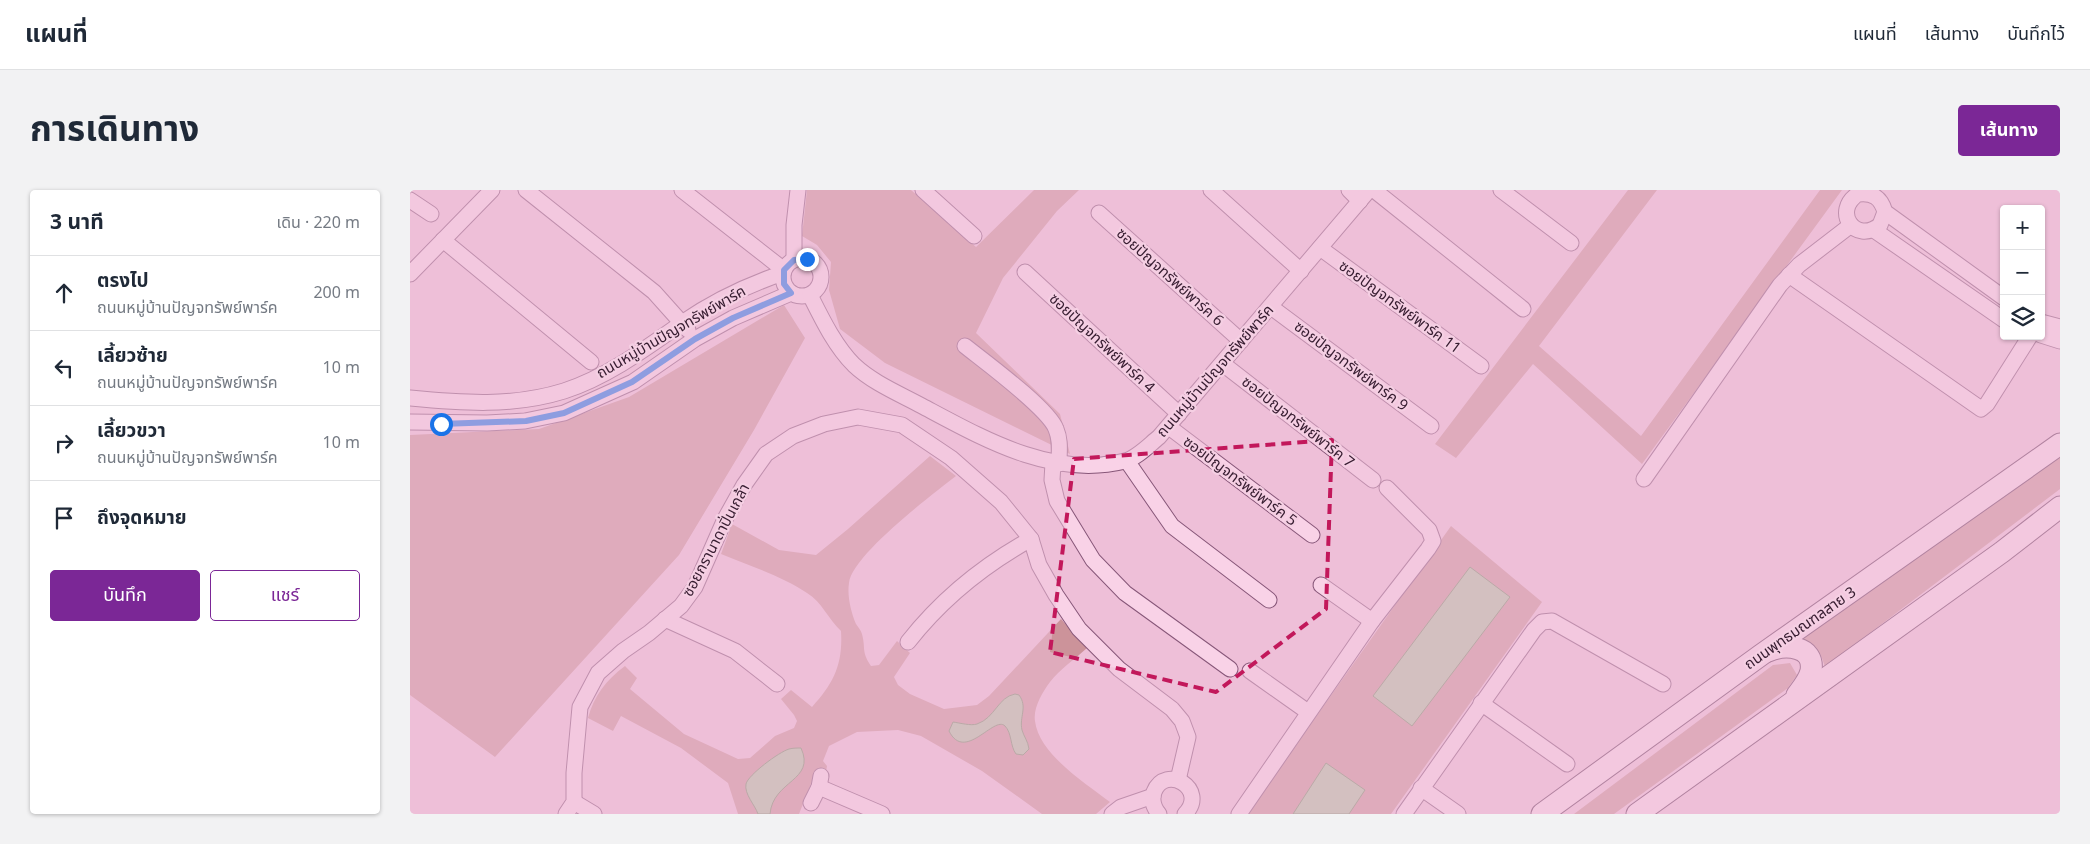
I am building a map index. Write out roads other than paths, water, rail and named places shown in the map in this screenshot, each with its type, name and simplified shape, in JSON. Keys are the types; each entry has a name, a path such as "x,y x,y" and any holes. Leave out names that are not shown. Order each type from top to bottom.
{"main road":[{"name":"ถนนพุทธมณฑลสาย 3","path":"1542,814 1761,655 2060,444"},
{"path":"1637,814 2002,552 2060,508"},
{"path":"1761,655 1776,648 1786,646 1805,651 1811,660 1811,670 1808,680 1793,702"}],"street":[{"path":"410,274 492,190"},
{"path":"526,190 654,292 676,328 681,349"},
{"path":"682,190 787,268"},
{"path":"791,293 784,284 798,190"},
{"path":"923,190 974,236"},
{"path":"1212,190 1301,270"},
{"path":"1349,190 1365,195"},
{"path":"1374,190 1524,309"},
{"path":"1501,190 1572,244"},
{"path":"1885,212 1884,219 1874,230 1861,232 1851,225 1847,218 1848,204 1858,194 1874,192 1885,212 2000,295"},
{"name":"ถนนหมู่บ้านปัญจทรัพย์พาร์ค","path":"1127,461 1159,437 1365,195"},
{"path":"410,200 431,214"},
{"name":"ซอยปัญจทรัพย์พาร์ค 6","path":"1099,213 1242,340"},
{"path":"1644,479 1780,285 1799,265 1851,225"},
{"path":"1874,230 2000,317"},
{"path":"443,240 591,362"},
{"name":"ซอยปัญจทรัพย์พาร์ค 11","path":"1320,248 1481,366"},
{"path":"787,268 807,259 818,266 821,279 816,291 810,295 833,338 855,365 877,381 990,442 1056,463 1075,466 1127,461 1172,526 1269,600"},
{"name":"ถนนหมู่บ้านปัญจทรัพย์พาร์ค","path":"410,398 483,403 519,401 564,390 627,361 676,328 742,289 787,268"},
{"name":"ซอยปัญจทรัพย์พาร์ค 4","path":"1025,272 1179,414"},
{"path":"1789,275 1981,409 1987,404 2027,340"},
{"name":"ถนนหมู่บ้านปัญจทรัพย์พาร์ค","path":"410,422 487,423 526,421 564,413 632,382 695,339 733,318 791,293 804,297 810,295"},
{"name":"ซอยปัญจทรัพย์พาร์ค 9","path":"1271,307 1431,426"},
{"path":"2045,323 2060,327"},
{"path":"676,328 695,339"},
{"path":"2045,337 2060,341"},
{"path":"965,346 1020,391 1056,427 1060,441 1052,480 1057,501 1093,560 1124,593 1230,669"},
{"name":"ซอยปัญจทรัพย์พาร์ค 7","path":"1223,364 1373,480"},
{"name":"ซอยกรานาดาปิ่นเกล้า","path":"570,808 580,707 598,673 681,606 695,587 725,519 744,485 766,454 793,436 824,424 858,417 902,424 951,458 1001,502 1031,539 1040,565 1056,595 1079,628 1119,669 1172,709 1182,721 1188,737 1178,780"},
{"name":"ซอยปัญจทรัพย์พาร์ค 5","path":"1168,426 1312,535"},
{"path":"1238,814 1372,621 1433,540 1429,530 1387,488"},
{"path":"908,642 922,624 953,594 1005,553 1031,539"},
{"path":"1321,585 1372,621"},
{"path":"665,619 735,651 777,684"},
{"path":"1404,814 1481,703 1534,630 1542,622 1552,621 1663,684"},
{"path":"1250,671 1308,712"},
{"path":"1481,703 1567,764"},
{"path":"1159,814 1154,808 1153,796 1156,788 1162,782 1170,779 1178,780 1190,790 1191,806 1187,813"},
{"path":"811,803 820,781 882,814"},
{"path":"1421,788 1458,814"},
{"path":"1112,814 1122,807 1153,796"},
{"path":"570,808 594,814"}]}
